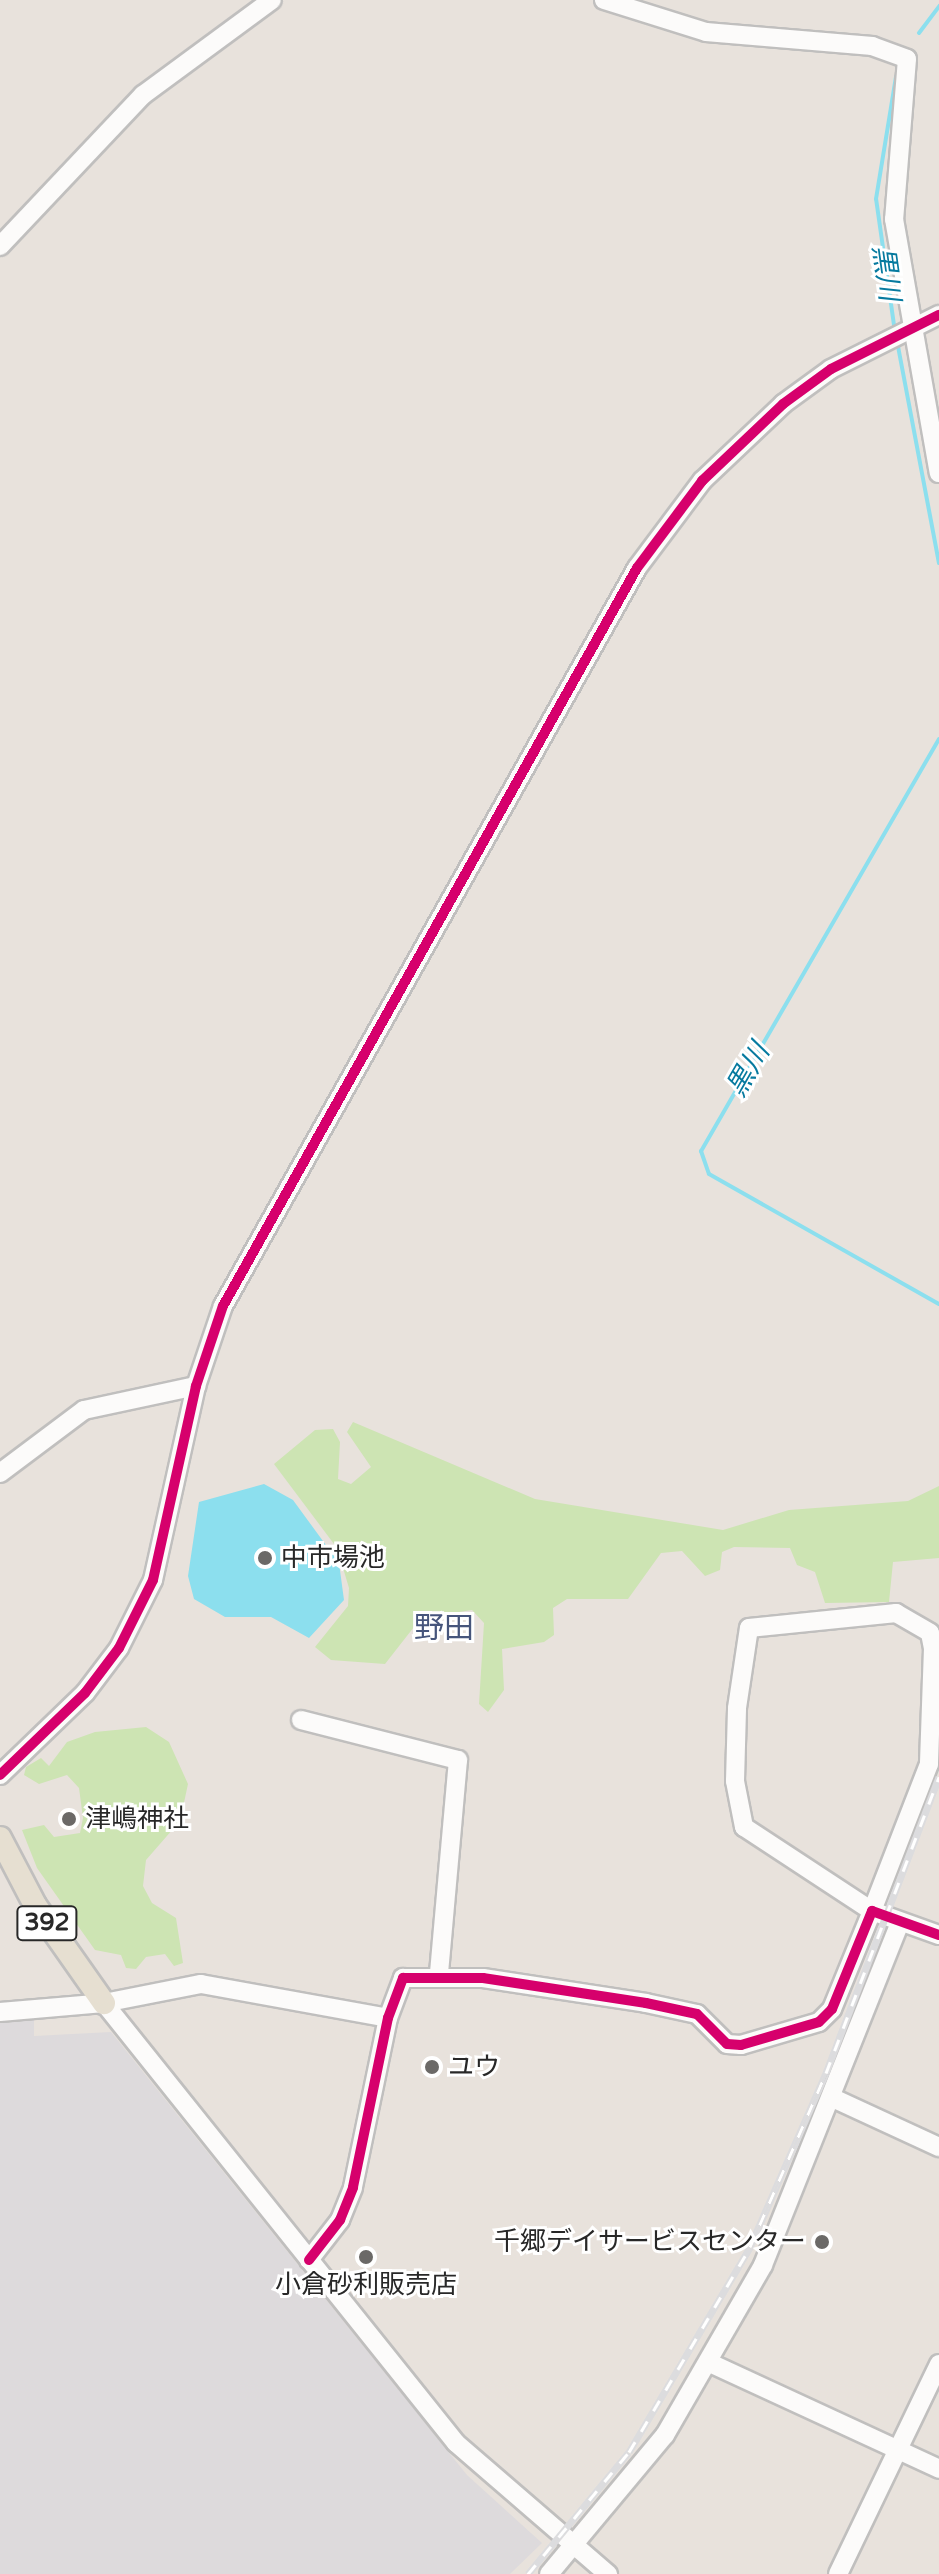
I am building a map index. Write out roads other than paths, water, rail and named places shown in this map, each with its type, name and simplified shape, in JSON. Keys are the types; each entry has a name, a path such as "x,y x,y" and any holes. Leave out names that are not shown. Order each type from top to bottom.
{"main road":[{"name":"392","path":"0,1838 35,1905 104,2003"}],"street":[{"path":"0,246 143,95 272,0"},
{"path":"604,0 706,32 900,52 911,76 896,154 894,219 909,328 939,473"},
{"path":"0,1775 85,1693 140,1607 153,1580 196,1386 246,1260 521,767 668,520 783,404 886,339 939,315"},
{"path":"0,1473 84,1410 196,1386"},
{"path":"309,2260 340,2220 360,2165 388,2018 403,1978 439,1973 697,2014 727,2044 741,2045 819,2022 832,2009 872,1911 929,1764 930,1633 896,1613 749,1628 736,1752 744,1827 872,1911 939,1935"},
{"path":"301,1720 458,1760 439,1973"},
{"path":"549,2574 665,2435 710,2363 763,2265 835,2099 900,1922"},
{"path":"0,2012 104,2003 201,1984 388,2018"},
{"path":"104,2003 456,2443 608,2574"},
{"path":"835,2099 939,2147"},
{"path":"710,2363 939,2469"},
{"path":"838,2574 939,2364"}],"water":[{"name":"中市場池","path":"264,1484 293,1500 339,1563 344,1600 309,1638 271,1617 225,1617 194,1599 188,1576 199,1502"}],"waterway":[{"name":"黒川","path":"919,33 939,6"},
{"name":"黒川","path":"895,332 876,199 896,77"},
{"name":"黒川","path":"897,341 939,563"},
{"name":"黒川","path":"939,739 701,1151 709,1174 939,1304"}],"railway":[{"path":"528,2574 629,2452 750,2247 826,2073 939,1777"}],"place":[{"name":"中市場池","path":"265,1558"},
{"name":"津嶋神社","path":"69,1819"},
{"name":"ユウ","path":"432,2067"},
{"name":"千郷デイサービスセンター","path":"822,2242"},
{"name":"小倉砂利販売店","path":"366,2257"}],"district":[{"name":"野田","path":"444,1629"}]}
